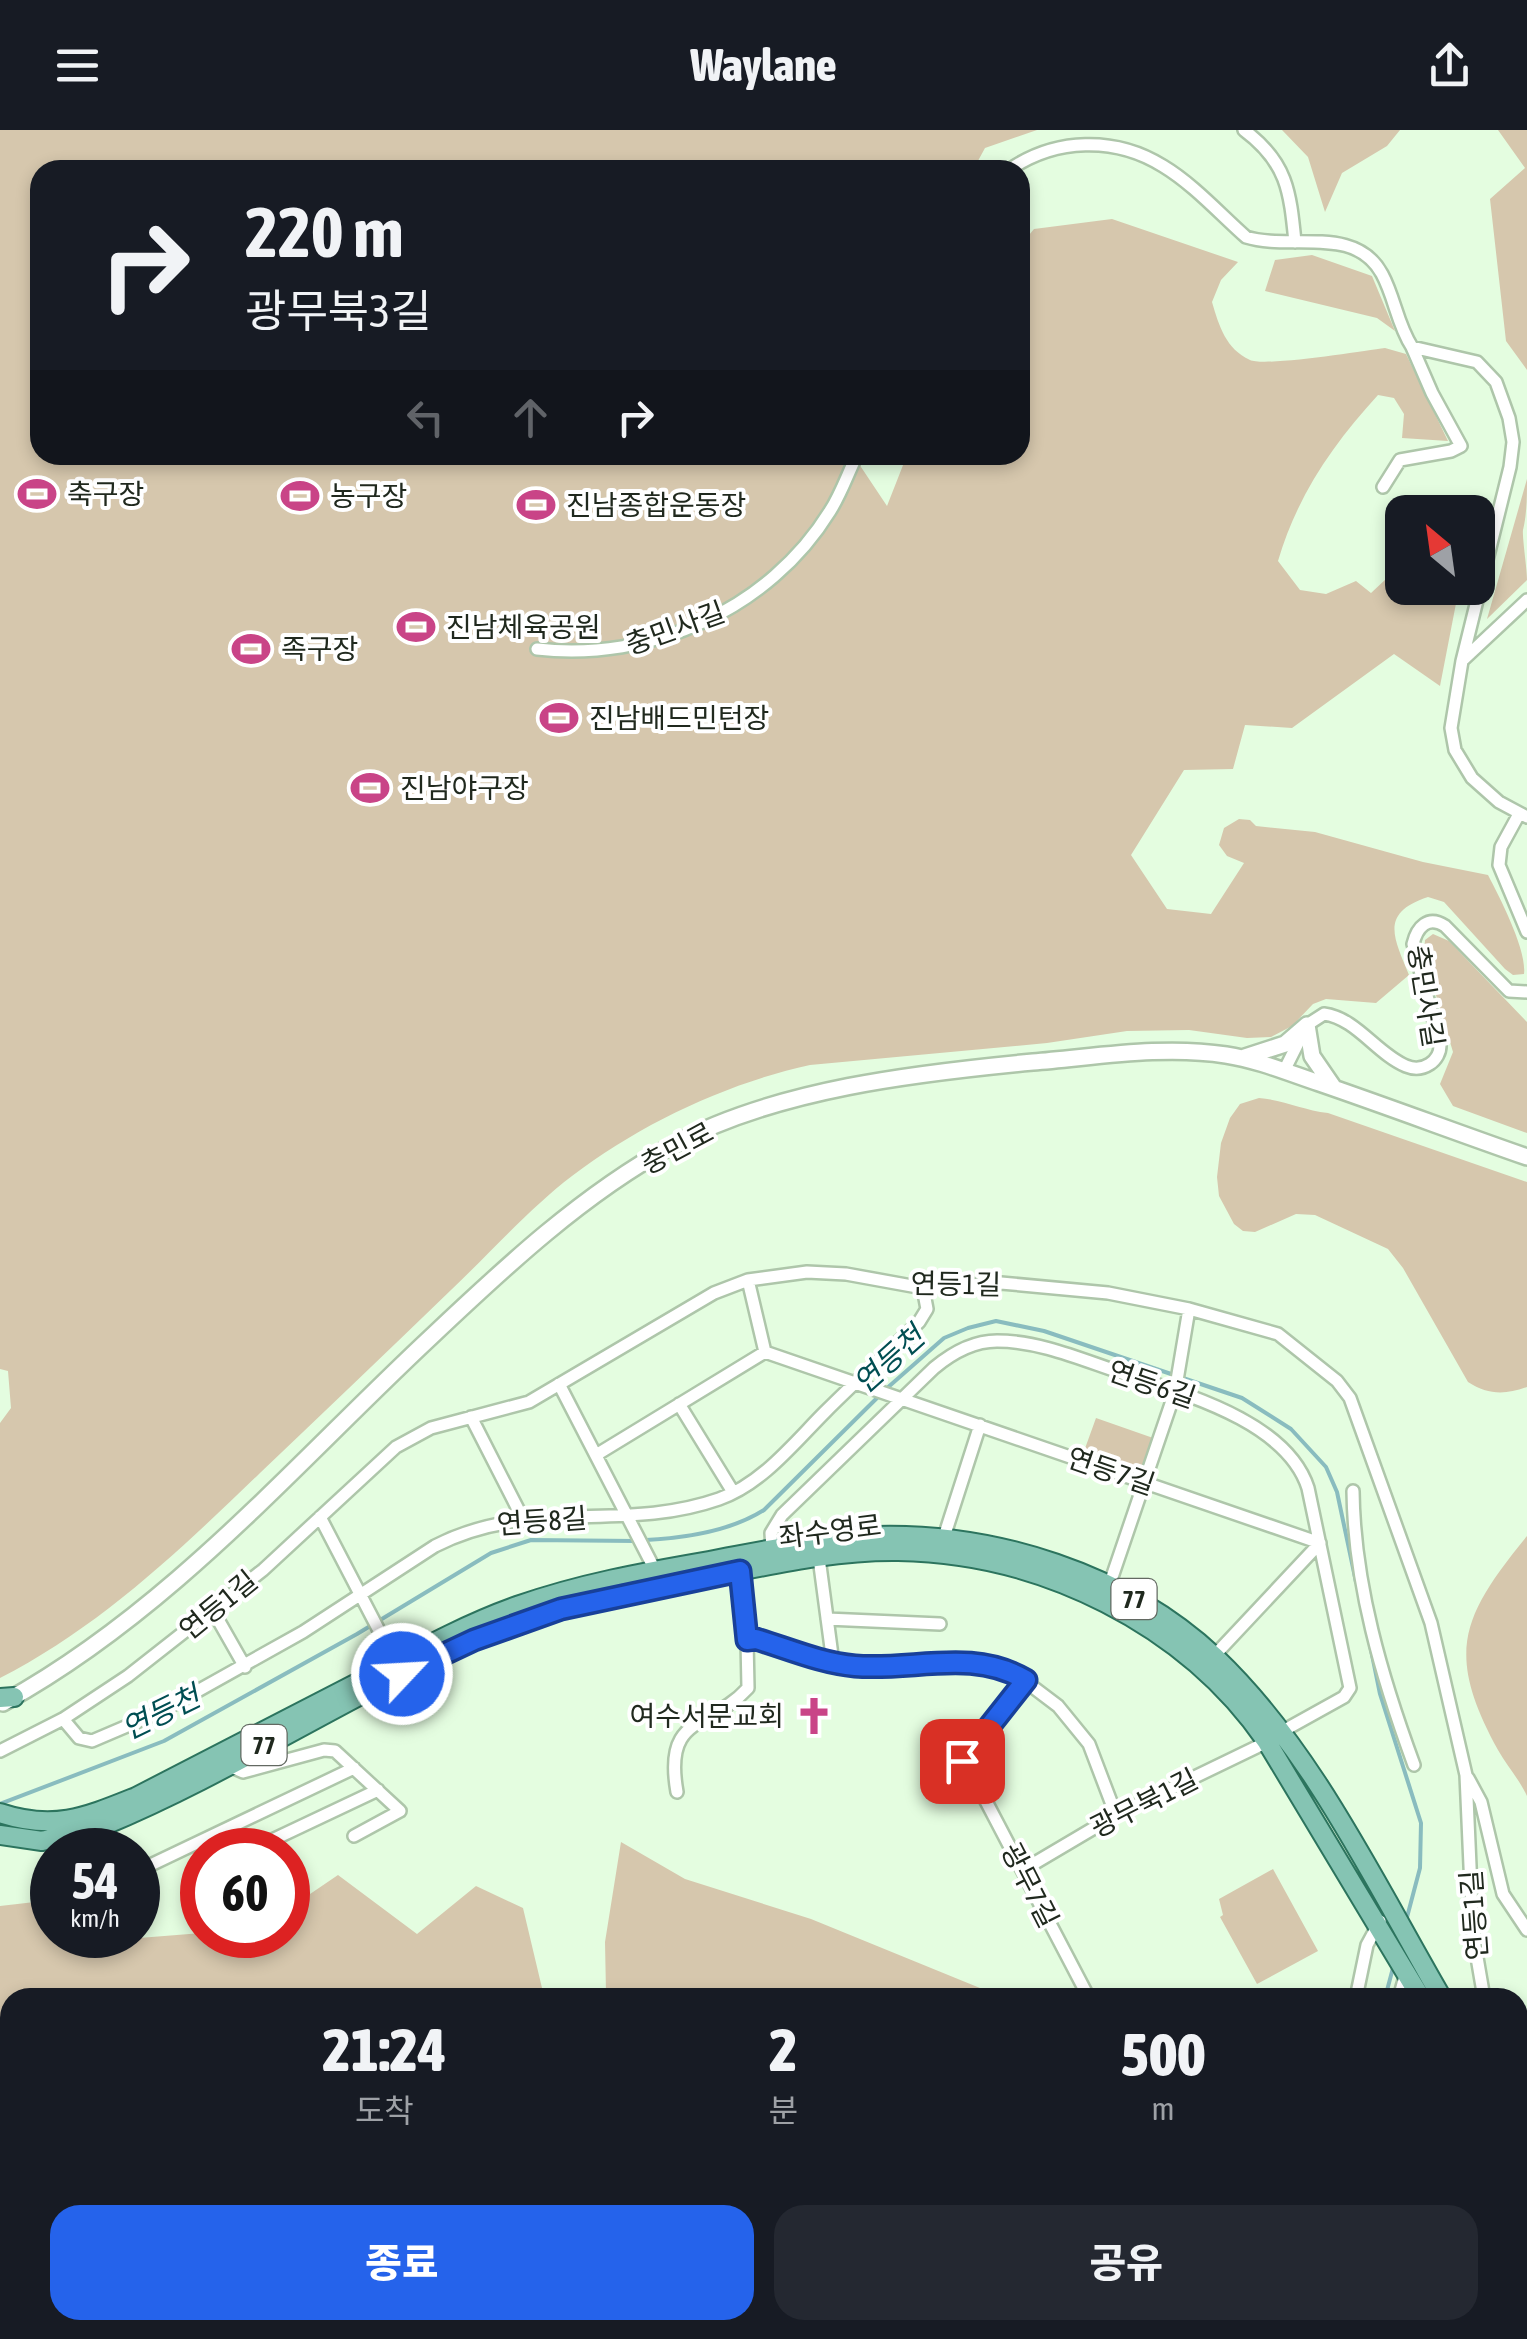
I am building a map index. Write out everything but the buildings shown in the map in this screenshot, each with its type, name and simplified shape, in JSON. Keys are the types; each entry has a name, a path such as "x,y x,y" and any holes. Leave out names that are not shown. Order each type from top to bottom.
{"main road":[{"name":"좌수영로","path":"0,1813 39,1822 72,1820 136,1797 467,1626 516,1606 590,1584 653,1567 781,1553 872,1536 944,1538 1038,1558 1108,1586 1177,1626 1214,1656 1256,1699 1406,1973"},
{"name":"좌수영로","path":"0,1835 42,1841 126,1816 226,1764 395,1662 474,1640 548,1613 629,1592 740,1571 781,1553 819,1558 894,1550 937,1553 990,1562 1072,1589 1153,1629 1180,1647 1274,1737 1322,1792 1436,1988"},
{"path":"1406,1973 1415,1988"}],"street":[{"path":"1244,130 1268,149 1282,172 1291,202 1295,242"},
{"path":"1026,160 1038,153 1071,146 1103,144 1136,152 1166,167 1246,238 1262,242 1326,242 1368,255 1382,272 1399,324 1462,446 1454,451 1400,460 1383,487"},
{"path":"1412,347 1477,362 1501,392 1512,432 1510,467 1450,721 1455,750 1478,784 1523,816 1500,847 1499,865 1527,932"},
{"name":"충민사길","path":"537,649 569,653 613,650 660,639 733,608 801,550 831,510 852,465"},
{"path":"1462,661 1527,600"},
{"name":"충민사길","path":"1307,1025 1319,1015 1333,1015 1408,1067 1423,1067 1434,1061 1441,1051 1440,1044 1413,944 1419,928 1433,921 1447,927 1509,990 1527,992"},
{"path":"1242,1058 1284,1044 1307,1025"},
{"path":"1284,1072 1307,1025"},
{"path":"1307,1025 1310,1052 1334,1088"},
{"name":"충민로","path":"5,1700 114,1633 158,1597 538,1240 674,1144 718,1125 788,1102 864,1085 1008,1065 1139,1053 1212,1053 1242,1058 1334,1088 1527,1158"},
{"name":"연등1길","path":"0,1752 63,1719 128,1676 263,1570 396,1447 430,1428 518,1406 714,1293 748,1280 807,1272 846,1274 923,1288 1001,1284 1108,1294 1190,1309 1278,1334 1348,1394 1431,1623 1466,1775 1473,1934 1482,1988"},
{"path":"748,1280 766,1352"},
{"name":"연등8길","path":"63,1719 79,1738 95,1740 160,1712 245,1667 435,1546 469,1530 523,1519 627,1516 689,1507 733,1492 762,1474 923,1318 928,1305 923,1288"},
{"path":"1108,1586 1175,1392 1190,1309"},
{"name":"연등6길","path":"781,1553 771,1533 782,1515 952,1354 976,1344 998,1341 1051,1349 1175,1392 1236,1417 1291,1458 1305,1480 1350,1688 1344,1697 1274,1737"},
{"path":"596,1455 766,1352 855,1382"},
{"name":"연등7길","path":"855,1382 1320,1543"},
{"path":"559,1384 653,1567"},
{"path":"679,1404 733,1492"},
{"path":"471,1417 523,1519"},
{"path":"944,1538 980,1425"},
{"path":"1353,1490 1356,1540 1372,1624 1388,1692 1414,1765"},
{"path":"320,1517 395,1662"},
{"path":"1214,1656 1320,1543"},
{"path":"819,1558 833,1663"},
{"path":"677,1792 673,1758 681,1739 748,1688 740,1571"},
{"path":"212,1609 245,1667"},
{"path":"827,1619 940,1624"},
{"path":"747,1640 756,1639 833,1663 865,1666 968,1661 1005,1669 1026,1680 1058,1706 1086,1739 1116,1815"},
{"name":"광무7길","path":"1026,1680 962,1763 977,1784 1084,1988"},
{"name":"광무북1길","path":"1023,1870 1116,1815 1274,1737"},
{"path":"226,1764 243,1772 331,1750 400,1810 354,1836"},
{"path":"160,1861 354,1768"},
{"path":"1466,1775 1481,1802 1503,1894 1527,1930"},
{"path":"298,1828 378,1790"},
{"path":"1358,1988 1368,1945 1388,1906"},
{"path":"1402,1988 1406,1973"}],"shaded area":[{"path":"0,130 1037,130 985,148 978,160 30,160 30,465 860,465 887,506 903,465 1030,465 1030,234 1034,229 1112,219 1238,262 1221,280 1212,302 1229,343 1250,360 1293,360 1385,348 1406,354 1448,441 1402,438 1404,414 1394,398 1378,395 1318,472 1295,515 1278,561 1300,590 1326,594 1356,581 1371,593 1385,580 1385,605 1456,605 1440,686 1394,654 1292,728 1245,725 1233,769 1184,770 1131,855 1167,909 1211,914 1244,863 1227,856 1219,845 1224,828 1239,819 1250,820 1256,826 1315,832 1423,862 1488,875 1517,938 1524,974 1513,975 1505,969 1444,902 1428,897 1412,903 1396,919 1396,938 1409,975 1376,1003 1326,999 1313,1004 1292,1026 1271,1037 1247,1038 1189,1030 1127,1031 1047,1043 810,1065 747,1083 685,1108 626,1139 557,1188 169,1558 72,1635 0,1678 0,1423 11,1408 8,1371 0,1369"},
{"path":"1282,130 1400,130 1387,146 1342,173 1325,212 1308,157"},
{"path":"1498,130 1527,130 1527,370 1506,341 1490,199 1525,168"},
{"path":"1312,255 1372,276 1395,331 1377,318 1265,291 1275,260"},
{"path":"1527,479 1523,533 1527,580 1487,619 1491,605 1495,605 1495,591"},
{"path":"1433,934 1449,941 1527,1022 1527,1133 1453,1106 1440,1084 1453,1052 1424,955 1425,940"},
{"path":"1259,1098 1328,1113 1527,1182 1527,1387 1497,1392 1468,1382 1403,1268 1388,1249 1315,1215 1296,1214 1255,1232 1243,1231 1234,1224 1219,1196 1221,1143 1240,1104"},
{"path":"1096,1418 1156,1439 1145,1470 1140,1474 1083,1454"},
{"path":"1527,1536 1527,1796 1481,1716 1466,1661 1475,1614 1487,1590"},
{"path":"621,1842 685,1879 811,1919 980,1988 606,1988 605,1942"},
{"path":"1273,1869 1318,1951 1257,1984 1220,1917 1223,1915 1219,1899"},
{"path":"338,1875 417,1934 476,1886 523,1908 542,1988 0,1988 0,1906 30,1903 30,1958 160,1958 160,1936 180,1935 180,1958 310,1958 310,1894"}],"waterway":[{"name":"연등천","path":"886,1389 944,1338 996,1321 1044,1331 1242,1398 1291,1429 1326,1467 1337,1492 1356,1582"},
{"name":"연등천","path":"646,1540 707,1532 764,1510 879,1396"},
{"name":"연등천","path":"0,1804 164,1741 357,1634 491,1553 531,1540 636,1541"},
{"name":"연등천","path":"1368,1635 1380,1694 1421,1823 1420,1868 1406,1921"},
{"name":"연등천","path":"1388,1988 1394,1964"}],"place":[{"name":"축구장","path":"37,494"},
{"name":"농구장","path":"300,496"},
{"name":"진남종합운동장","path":"536,505"},
{"name":"진남체육공원","path":"416,627"},
{"name":"족구장","path":"251,649"},
{"name":"진남배드민턴장","path":"559,718"},
{"name":"진남야구장","path":"370,788"},
{"name":"여수서문교회","path":"814,1716"}],"route":[{"path":"402,1674 520,1621 629,1592 740,1571 747,1640 756,1639 852,1666 979,1662 1026,1680 962,1761"}]}
